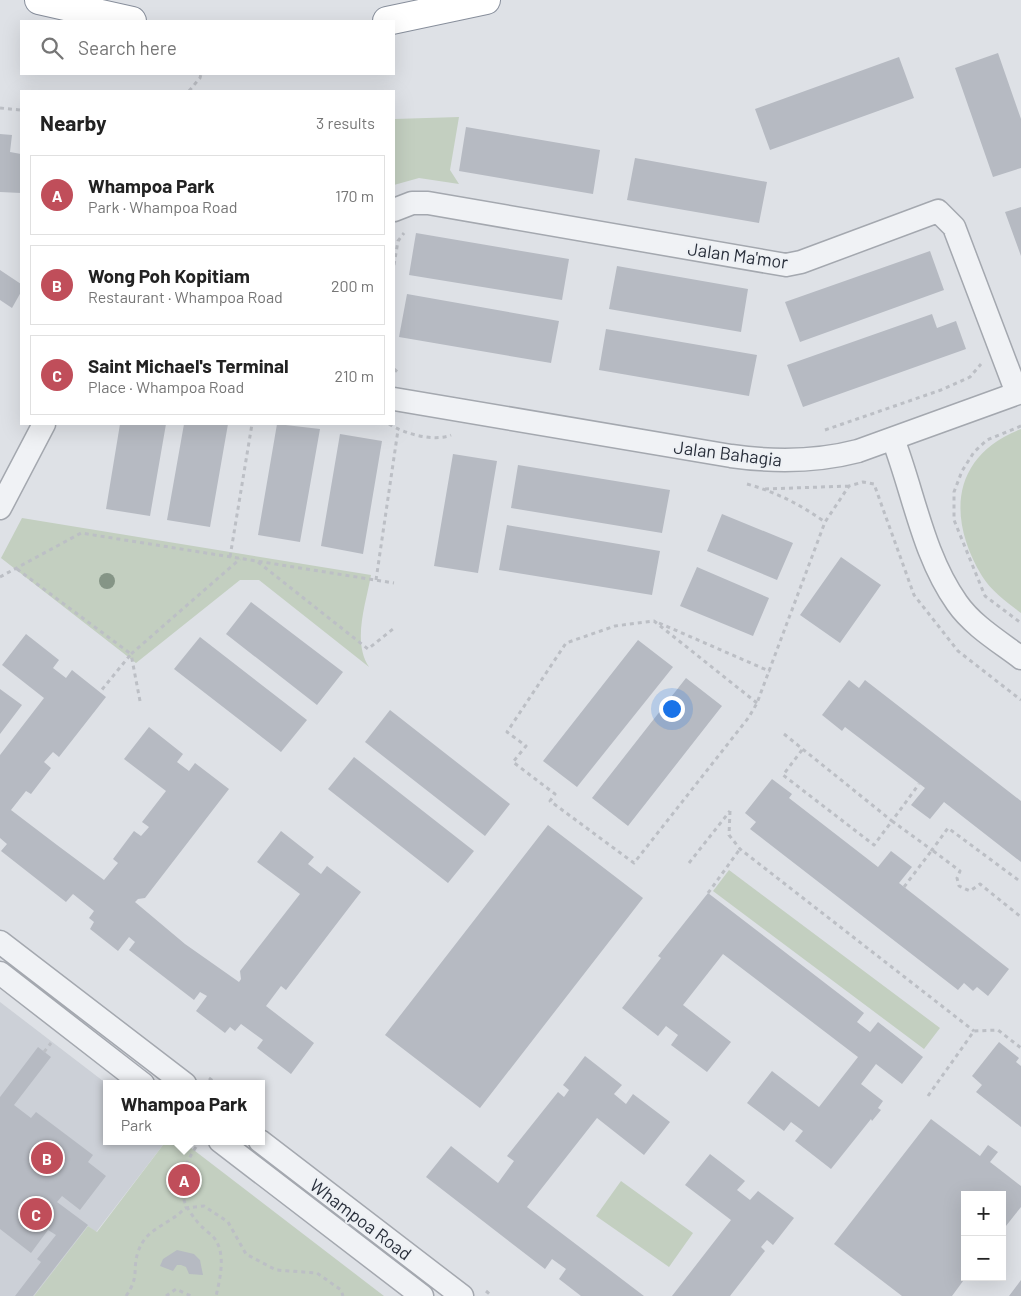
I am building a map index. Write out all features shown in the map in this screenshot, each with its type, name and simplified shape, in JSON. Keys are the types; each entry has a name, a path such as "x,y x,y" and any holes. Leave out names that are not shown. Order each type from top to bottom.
{"highway":[{"path":"39,0 128,20"},
{"path":"392,20 486,0"}],"street":[{"name":"Jalan Ma'mor","path":"395,210 412,203 428,203 786,265 801,262 938,211 954,227 1019,392"},
{"name":"Jalan Bahagia","path":"395,399 753,459 776,461 833,458 893,440 949,416 1019,392"},
{"path":"0,508 43,425"},
{"path":"893,440 908,478 933,560 958,604 977,624 1021,658"},
{"path":"0,942 180,1080"},
{"path":"0,973 138,1080"},
{"name":"Whampoa Road","path":"225,1145 422,1296"},
{"name":"Whampoa Road","path":"265,1145 462,1296"}],"path":[{"path":"191,90 201,75"},
{"path":"0,108 20,110"},
{"path":"824,431 941,390 970,377 982,363 1004,355"},
{"path":"395,370 402,376 395,374"},
{"path":"230,557 252,425"},
{"path":"390,425 398,430 420,434"},
{"path":"1021,426 987,440 974,452 962,471 954,492 954,520 985,596 1021,623"},
{"path":"376,580 398,430"},
{"path":"764,489 849,486 863,482 874,484 892,538"},
{"path":"769,671 654,621 615,626 566,643 507,732 526,746 513,762 555,794 550,801 634,863 749,718 758,703 825,522 849,486"},
{"path":"0,577 81,533 394,582"},
{"path":"100,692 131,654 240,558"},
{"path":"257,561 368,649 393,629"},
{"path":"17,569 131,654 140,701"},
{"path":"654,621 758,703"},
{"path":"784,734 892,821 960,871 957,878 959,886 970,891 980,884 1021,917"},
{"path":"802,750 783,774 874,844 919,784"},
{"path":"689,863 730,811 729,836 740,849 974,1031 998,1030 1021,1048"},
{"path":"904,887 948,828 1021,882"},
{"path":"708,892 740,849"},
{"path":"928,1096 974,1031"},
{"path":"196,1145 184,1166 180,1187 185,1208 215,1240 221,1261 216,1296"},
{"path":"127,1296 136,1279 138,1252 153,1229 177,1216 185,1208 204,1206 228,1222 246,1254 276,1270 317,1273 341,1290 343,1296"},
{"path":"166,1296 176,1289 191,1296"}],"shaded area":[{"path":"0,1002 103,1081 103,1145 163,1145 96,1232 88,1226 34,1296 0,1296"}],"green space":[{"path":"459,117 450,170 459,184 419,178 395,185 395,119"},
{"path":"1021,429 1021,613 995,592 982,576 963,532 961,511 962,491 969,472 980,455 998,441"},
{"path":"22,518 371,575 361,634 361,646 369,667 259,580 240,580 136,663 1,558"},
{"path":"729,870 940,1028 924,1049 713,891"},
{"path":"163,1145 187,1145 384,1296 34,1296 88,1226 97,1232"},
{"path":"621,1181 693,1233 669,1267 596,1216"}],"building":[{"path":"998,53 1021,119 1021,168 993,177 955,68"},
{"path":"899,57 914,98 770,150 755,109"},
{"path":"466,127 600,150 593,194 459,171"},
{"path":"0,134 12,135 10,152 20,154 20,193 0,192"},
{"path":"635,158 767,182 759,223 627,200"},
{"path":"1021,207 1021,256 1005,212"},
{"path":"416,233 569,259 562,300 409,275"},
{"path":"930,251 944,290 800,342 785,302"},
{"path":"617,266 748,289 741,332 609,309"},
{"path":"0,270 20,283 20,294 12,308 0,300"},
{"path":"407,294 559,321 551,363 399,337"},
{"path":"932,314 937,328 956,321 966,349 803,407 787,365"},
{"path":"606,329 757,355 749,396 599,370"},
{"path":"120,425 166,425 150,516 106,509"},
{"path":"184,425 228,425 210,527 167,520"},
{"path":"277,425 320,429 300,542 258,535"},
{"path":"340,434 382,441 363,554 321,546"},
{"path":"453,454 497,461 478,573 434,566"},
{"path":"518,465 670,490 662,533 511,508"},
{"path":"722,514 793,543 777,580 707,551"},
{"path":"507,525 660,551 652,595 499,570"},
{"path":"841,557 881,585 840,643 800,615"},
{"path":"697,567 769,598 753,636 680,606"},
{"path":"251,602 343,672 317,705 226,634"},
{"path":"26,634 59,660 53,668 66,678 72,670 106,697 59,757 53,752 44,762 51,768 31,794 26,791 11,810 104,880 118,863 113,859 134,831 141,836 149,827 142,822 166,791 124,759 149,727 183,754 177,762 189,771 195,763 229,789 145,898 138,899 135,902 185,944 239,982 241,979 240,971 300,894 257,862 281,831 314,857 308,864 321,874 327,866 361,892 286,990 281,986 266,1006 314,1043 291,1074 257,1048 263,1040 241,1024 235,1031 230,1027 225,1033 196,1011 207,996 200,992 194,1000 129,950 135,942 129,937 118,951 90,929 94,922 89,918 94,911 73,894 66,902 1,851 7,844 0,838 0,755 44,698 2,665"},
{"path":"200,637 307,720 281,752 174,669"},
{"path":"638,640 673,667 577,787 543,761"},
{"path":"686,678 722,706 628,826 592,798"},
{"path":"849,680 859,688 865,680 1021,801 1021,862 944,802 930,819 911,805 925,788 845,727 842,731 822,715"},
{"path":"0,689 22,705 0,734"},
{"path":"390,710 510,804 485,836 365,742"},
{"path":"354,757 474,851 448,883 328,789"},
{"path":"772,779 792,794 789,798 878,867 891,851 912,867 899,883 1009,969 988,996 977,987 973,991 964,983 958,990 750,829 756,822 745,813"},
{"path":"548,825 643,898 480,1108 385,1035"},
{"path":"708,893 864,1013 857,1022 870,1032 878,1022 923,1057 902,1084 876,1064 861,1084 883,1101 878,1108 881,1110 872,1121 871,1119 831,1169 795,1141 803,1131 791,1122 784,1131 747,1103 772,1071 819,1107 858,1057 723,954 683,1005 731,1042 707,1072 671,1045 678,1035 666,1026 658,1036 622,1008 661,958 658,956"},
{"path":"999,1042 1019,1058 1016,1062 1021,1066 1021,1127 976,1092 982,1085 972,1076"},
{"path":"38,1047 51,1057 14,1105 31,1118 36,1112 93,1155 88,1162 106,1176 80,1210 62,1196 57,1202 88,1225 33,1296 15,1296 41,1262 37,1259 56,1235 48,1230 31,1253 0,1229 0,1097"},
{"path":"585,1056 622,1085 614,1094 626,1104 633,1094 670,1122 644,1155 597,1118 527,1207 644,1296 581,1296 559,1279 566,1269 552,1259 545,1269 426,1177 451,1146 498,1183 514,1161 507,1156 558,1092 564,1097 569,1090 563,1085"},
{"path":"931,1119 980,1156 988,1145 998,1152 990,1162 1021,1186 1021,1207 1006,1226 1006,1191 961,1191 961,1281 963,1281 952,1296 902,1296 834,1244"},
{"path":"710,1154 745,1181 737,1190 750,1200 758,1191 794,1218 773,1245 767,1240 761,1247 765,1251 730,1296 672,1296 731,1220 685,1185"},
{"path":"177,1250 194,1254 200,1260 203,1275 189,1274 186,1267 181,1265 177,1265 173,1271 160,1266 163,1259"},
{"path":"1021,1280 1021,1296 1009,1296"}],"place":[{"name":"Wong Poh Kopitiam","path":"47,1158"},
{"name":"Whampoa Park","path":"184,1180"},
{"name":"Saint Michael's Terminal","path":"36,1214"}]}
